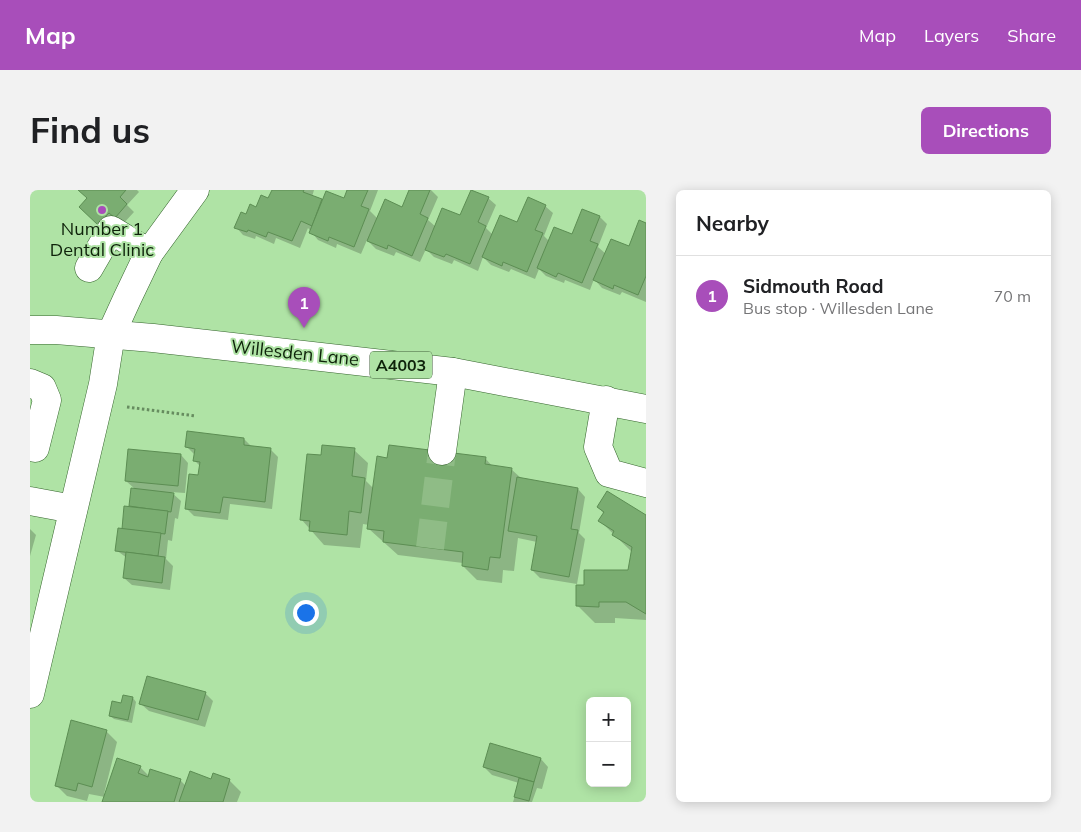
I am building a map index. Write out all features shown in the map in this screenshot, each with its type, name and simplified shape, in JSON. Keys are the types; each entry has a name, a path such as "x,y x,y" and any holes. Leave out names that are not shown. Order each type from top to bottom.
{"main road":[{"path":"30,694 37,630 73,509 103,384 111,334 149,253 195,190"},
{"path":"89,268 111,230 149,253"},
{"name":"Willesden Lane","path":"30,330 111,334 453,372 646,409"},
{"path":"442,451 453,372"},
{"path":"30,383 42,388 47,400 35,448"},
{"path":"606,400 598,448 609,473 646,483"},
{"path":"30,501 73,509"}],"path":[{"path":"120,406 196,416"}],"building":[{"name":"Number 1 Dental Clinic","path":"78,190 126,190 120,197 127,204 115,218 109,213 98,225 79,207 87,198"},
{"path":"272,190 304,190 303,192 322,199 312,226 301,221 292,241 268,232 266,237 248,230 247,232 234,228 241,212 246,214 250,204 256,207 261,195 268,198"},
{"path":"347,190 368,190 361,206 369,209 354,247 329,237 328,241 309,233 326,191 344,198"},
{"path":"409,190 430,190 420,214 428,218 412,256 388,245 387,249 367,241 385,199 402,207"},
{"path":"471,190 489,197 478,222 486,226 470,264 446,254 444,257 425,250 442,208 460,215"},
{"path":"528,197 546,205 535,230 543,233 527,272 503,262 502,266 482,257 500,215 517,222"},
{"path":"582,209 600,216 590,241 598,244 582,283 558,273 556,277 537,268 554,227 572,234"},
{"path":"639,220 646,223 646,276 638,295 614,285 613,289 593,280 611,239 629,246"},
{"path":"187,431 244,438 244,445 271,448 265,502 223,497 220,513 185,509 189,474 198,475 200,462 193,461 195,449 185,447"},
{"path":"322,445 355,448 352,476 365,478 361,513 349,511 347,535 309,531 310,521 300,520 307,454 321,455"},
{"path":"389,445 486,457 485,464 512,468 500,558 490,557 488,570 462,566 463,552 383,542 384,531 367,529 377,456 387,458"},
{"path":"128,449 181,454 178,486 125,481"},
{"path":"517,477 578,488 571,529 578,530 569,577 531,570 537,536 508,531"},
{"path":"131,488 174,493 171,512 129,506"},
{"path":"607,491 646,515 646,614 626,602 599,602 599,607 576,606 576,585 584,585 584,570 628,570 632,547 612,535 614,531 598,521 604,512 597,507"},
{"path":"124,506 168,511 165,534 122,529"},
{"path":"118,528 161,533 158,556 115,551"},
{"path":"126,552 165,557 162,583 123,578"},
{"path":"147,676 206,692 198,720 139,704"},
{"path":"123,695 133,697 128,720 109,716 112,701 121,703"},
{"path":"71,720 107,730 92,787 78,783 76,791 55,786"},
{"path":"490,743 541,758 534,782 483,767"},
{"path":"117,758 141,766 138,773 148,777 150,769 181,779 174,802 102,802"},
{"path":"190,771 211,779 213,773 230,779 223,802 179,802"},
{"path":"519,778 534,782 529,801 514,797"}],"tunnel":[{"path":"430,548 442,451"}],"place":[{"name":"Number 1 Dental Clinic","path":"102,210"},
{"name":"Sidmouth Road","path":"304,328"}]}
